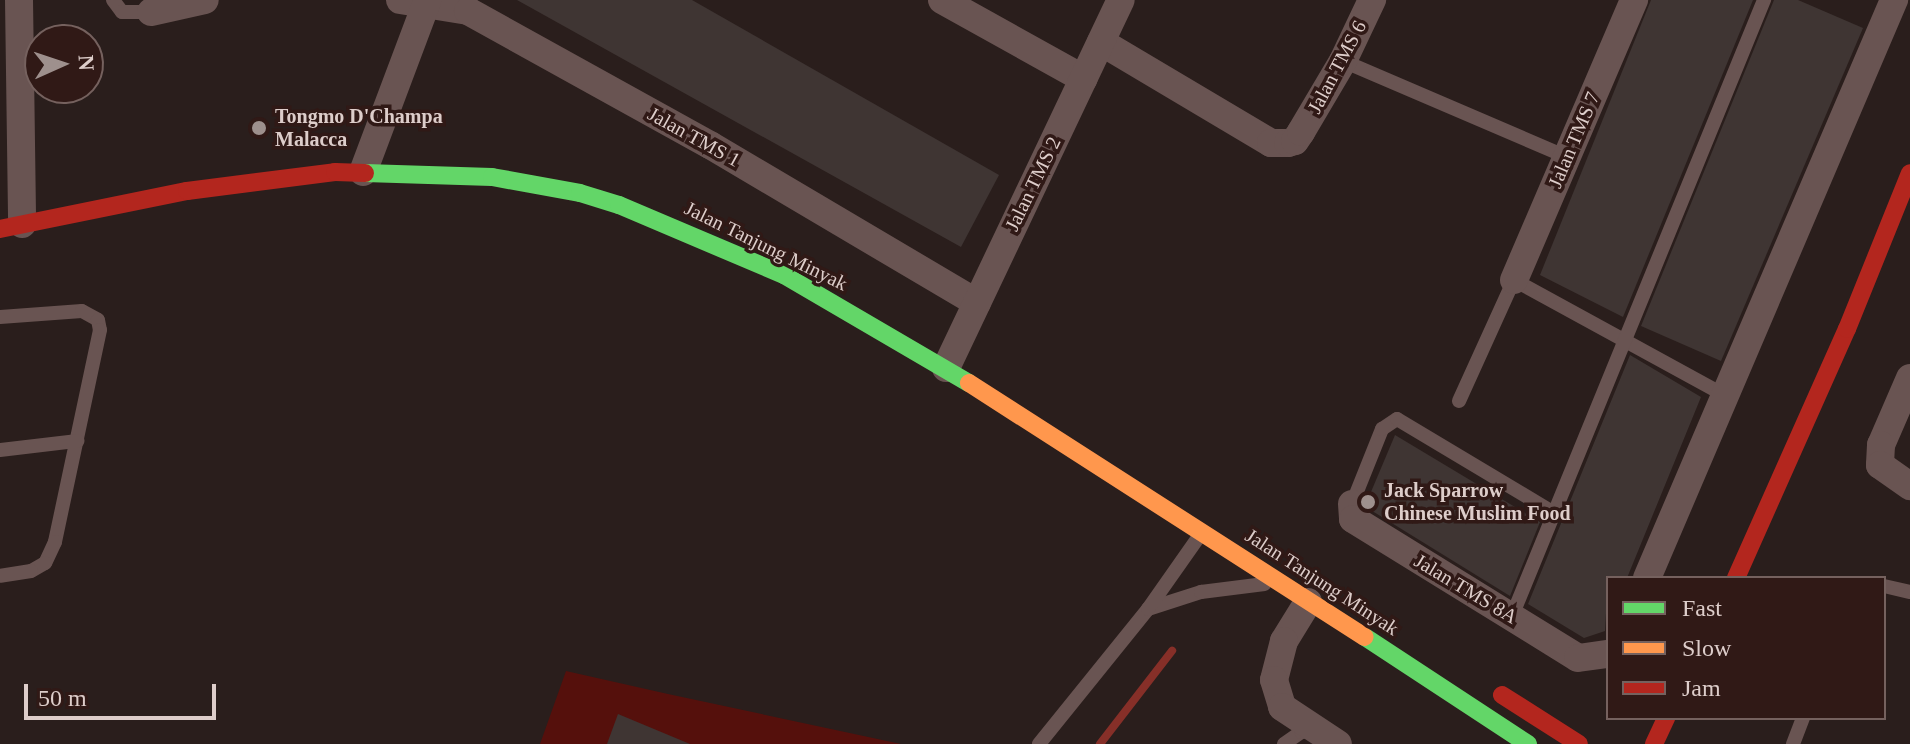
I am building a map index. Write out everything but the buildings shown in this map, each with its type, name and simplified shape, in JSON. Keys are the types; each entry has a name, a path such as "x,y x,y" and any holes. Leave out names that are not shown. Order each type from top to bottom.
{"main road":[{"name":"Jalan Tanjung Minyak","path":"11,227 238,183 363,172 492,177 580,193 619,205 784,275 946,368 1420,671 1528,744"},
{"path":"1737,576 1847,329 1910,173"},
{"name":"Jalan Tanjung Minyak","path":"1420,671 1457,673"},
{"path":"1481,681 1579,744"},
{"path":"1537,717 1564,722 1596,744"}],"street":[{"path":"11,227 19,0"},
{"path":"151,12 205,0"},
{"path":"942,0 1084,79"},
{"name":"Jalan TMS 2","path":"946,368 1121,0"},
{"name":"Jalan TMS 6","path":"1101,42 1271,143 1295,141 1343,61 1372,0"},
{"name":"Jalan TMS 7","path":"1514,280 1634,0"},
{"path":"1648,576 1894,0 1910,9"},
{"path":"363,172 414,1"},
{"name":"Jalan TMS 1","path":"414,1 468,11 710,145 977,303"},
{"path":"1910,378 1881,445 1880,465 1910,486"},
{"name":"Jalan TMS 8A","path":"1352,504 1353,519 1578,658 1601,656"},
{"path":"1308,602 1284,641 1274,680 1282,707 1326,737"}],"lane":[{"path":"113,0 122,12 151,12"},
{"path":"1512,616 1764,0"},
{"path":"1343,61 1567,157"},
{"path":"1459,401 1514,280 1726,396"},
{"path":"0,317 82,311 98,320 100,330 55,542 45,563 31,571 0,576"},
{"path":"1352,504 1382,429 1397,419 1554,513"},
{"path":"0,450 77,441"},
{"path":"1039,744 1148,609 1203,531"},
{"path":"1148,609 1201,592 1280,582"},
{"path":"1886,586 1910,592"},
{"path":"1793,744 1802,720"},
{"path":"1284,744 1301,732 1326,737"}],"shaded area":[{"path":"566,671 668,694 901,744 540,744"}],"waterway":[{"path":"1100,744 1172,651"}],"traffic: fast":[{"path":"365,173 492,177 580,193 619,205 784,275 969,383"},
{"path":"1365,637 1528,744"}],"traffic: slow":[{"path":"969,383 1365,637"}],"traffic: jam":[{"path":"0,229 187,191 335,172 365,173"},
{"path":"1737,576 1847,329 1910,173"},
{"path":"1502,695 1579,744"},
{"path":"1654,744 1665,720"}],"place":[{"name":"Tongmo D'Champa Malacca","path":"259,128"},
{"name":"Jack Sparrow Chinese Muslim Food","path":"1368,502"}]}
